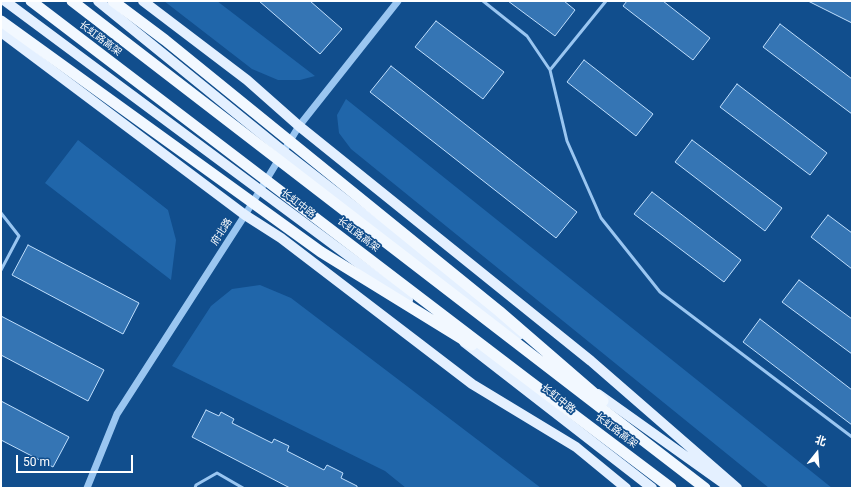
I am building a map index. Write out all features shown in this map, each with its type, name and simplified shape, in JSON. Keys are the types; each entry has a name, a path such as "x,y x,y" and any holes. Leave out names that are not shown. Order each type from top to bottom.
{"highway":[{"name":"长虹路高架","path":"31,1 671,488"},
{"name":"长虹路高架","path":"72,1 705,488"},
{"path":"113,1 165,40 499,311 694,480"},
{"path":"1,22 321,252 528,380"}],"main road":[{"name":"长虹中路","path":"5,1 489,360 652,488"},
{"path":"98,1 284,152 576,379 730,488"},
{"path":"143,1 248,80 299,126 591,362 737,488"},
{"path":"1,32 245,214 281,238 472,384 576,447 626,488"}],"street":[{"name":"府北路","path":"87,488 117,414 260,191 299,126 398,1"}],"lane":[{"path":"483,1 527,36 550,70 567,141 602,218 660,292 852,437"},
{"path":"550,70 606,1"},
{"path":"1,213 19,236 1,270"},
{"path":"195,488 217,473 243,488"}],"shaded area":[{"path":"164,1 217,1 315,76 300,80 278,80 252,69"},
{"path":"346,99 832,488 769,488 351,149 339,133 337,115"},
{"path":"78,140 168,210 176,240 171,280 45,183"},
{"path":"260,285 291,298 541,488 406,488 385,471 172,366 211,306 232,289"}],"building":[{"path":"259,1 310,1 342,29 320,54"},
{"path":"508,1 564,1 575,10 555,36"},
{"path":"627,1 663,1 710,38 693,60 623,6"},
{"path":"808,1 852,1 852,23"},
{"path":"436,21 504,72 483,99 415,47"},
{"path":"780,24 852,79 852,114 763,47"},
{"path":"584,60 653,114 636,136 567,82"},
{"path":"391,66 577,212 556,238 370,92"},
{"path":"737,84 827,153 810,175 720,107"},
{"path":"692,140 782,208 765,231 675,162"},
{"path":"652,192 741,260 724,282 634,214"},
{"path":"828,215 852,233 852,269 811,237"},
{"path":"28,245 139,303 123,334 12,275"},
{"path":"799,280 852,319 852,354 782,302"},
{"path":"1,316 104,370 88,401 1,355"},
{"path":"760,319 852,390 852,425 743,342"},
{"path":"1,401 69,437 53,467 1,440"},
{"path":"206,410 219,416 221,412 234,419 232,423 272,443 274,439 289,446 287,451 324,470 327,465 343,473 341,478 357,486 357,488 290,488 192,437"}]}
